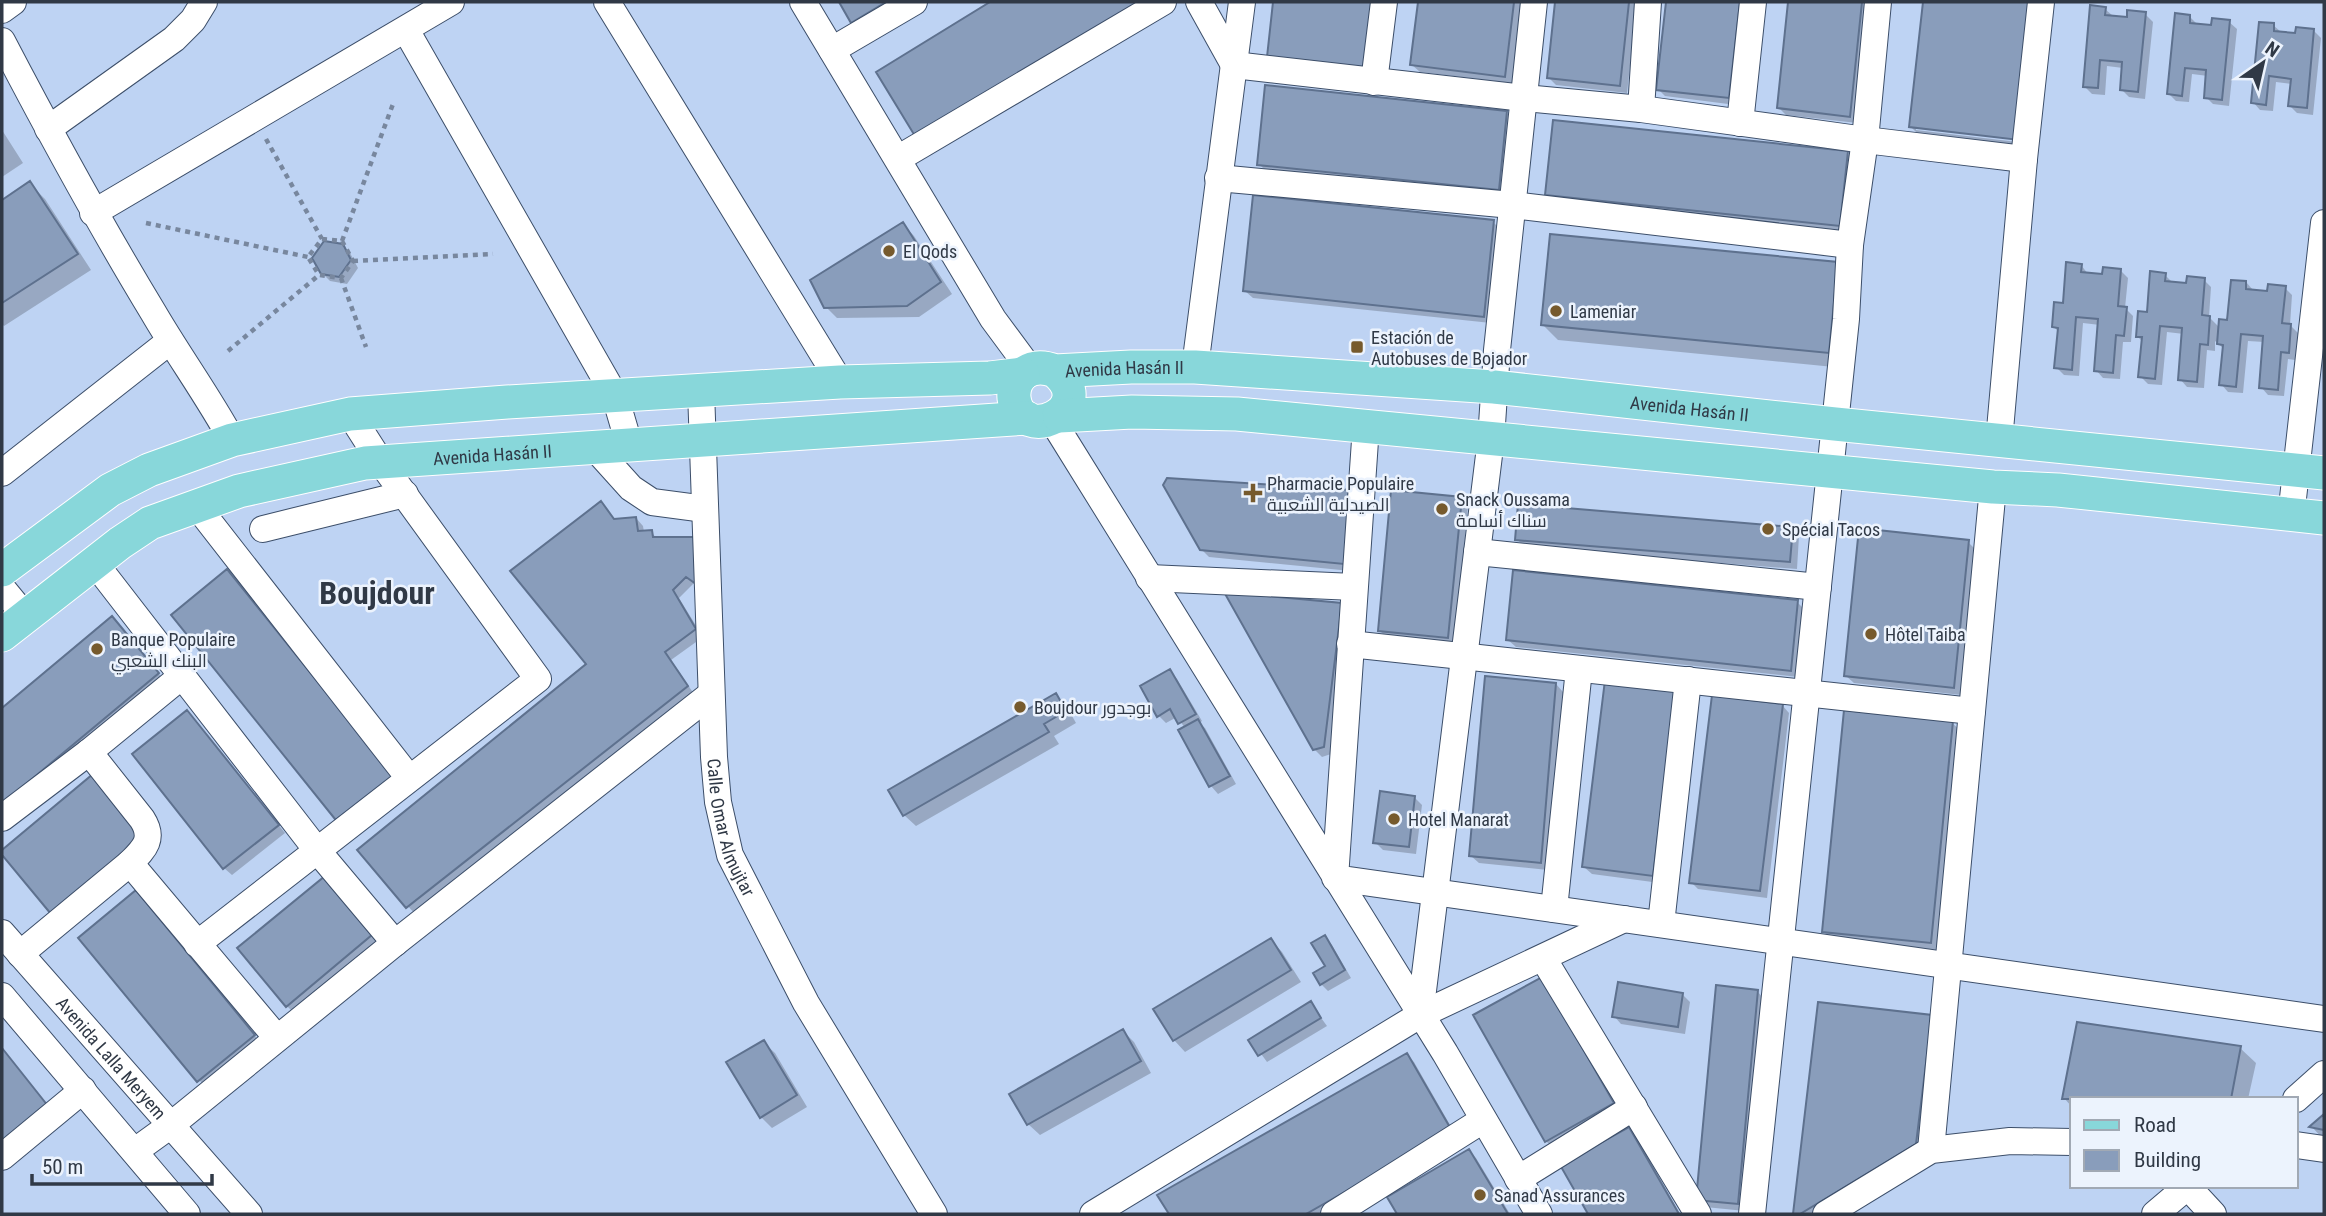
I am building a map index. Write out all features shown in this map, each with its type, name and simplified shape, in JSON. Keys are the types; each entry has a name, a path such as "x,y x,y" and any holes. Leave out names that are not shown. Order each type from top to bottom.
{"main road":[{"name":"Avenida Hasán II","path":"2,570 110,490 159,466 232,440 350,414 840,382 990,378 1036,372 1131,367 1195,367 1494,387 2309,471"},
{"path":"1036,372 1062,377 1069,393 1068,401 1046,418 1016,405 1014,397 1014,389 1036,372"},
{"name":"Avenida Hasán II","path":"13,625 94,562 150,523 251,488 380,461 1132,412 1237,414 1993,487 2058,490 2324,518"}],"street":[{"path":"2,10 13,2"},
{"path":"93,213 452,2"},
{"path":"607,2 840,382"},
{"path":"803,2 993,319 1036,372"},
{"path":"832,50 914,2"},
{"path":"898,159 1163,2"},
{"path":"1199,2 1234,65"},
{"path":"1195,367 1242,2"},
{"path":"1374,82 1384,2"},
{"path":"1420,1015 1491,439 1494,387 1534,2"},
{"path":"1641,109 1648,2"},
{"path":"1740,123 1754,2"},
{"path":"1752,1214 1835,424 1850,245 1865,140 1878,2"},
{"path":"1999,441 2041,2"},
{"path":"48,129 174,39 192,8"},
{"path":"406,30 615,396 629,444"},
{"path":"2,41 93,213 232,440"},
{"path":"1234,65 1641,109 2024,159"},
{"path":"1218,178 1512,205 1850,245"},
{"path":"2291,516 2309,471 2324,223"},
{"path":"2,473 170,341"},
{"name":"Calle Omar Almujtar","path":"701,391 710,695 718,802 730,855 806,1003 934,1214"},
{"path":"197,944 538,679 380,461 350,414"},
{"path":"1046,418 1445,1053 1539,1214"},
{"path":"1335,878 1366,426"},
{"path":"594,447 631,488 652,502 705,509"},
{"path":"1931,1150 1993,487"},
{"path":"264,529 405,494"},
{"path":"196,505 409,778"},
{"path":"1477,552 1818,587"},
{"path":"94,562 316,849 395,943"},
{"path":"1149,578 1354,587"},
{"path":"2,588 13,625"},
{"path":"1350,644 1972,711"},
{"path":"1554,909 1579,669"},
{"path":"2,818 183,675"},
{"path":"1661,924 1688,680"},
{"path":"135,1151 710,695"},
{"path":"20,954 146,848 147,827 89,751"},
{"path":"130,863 277,1038"},
{"path":"1335,878 2324,1019"},
{"path":"1093,1214 1121,1207 1420,1015 1625,919"},
{"name":"Avenida Lalla Meryem","path":"2,933 249,1214"},
{"path":"1543,958 1698,1214"},
{"path":"2,996 187,1214"},
{"path":"2297,1097 2324,1074"},
{"path":"2,1157 83,1090"},
{"path":"1517,1179 1634,1107"},
{"path":"1349,1211 1483,1120"},
{"path":"1826,1214 1860,1206 1931,1150 2010,1141 2070,1142"},
{"path":"2298,1145 2324,1149"},
{"path":"2155,1214 2186,1188"},
{"path":"2190,1188 2213,1214"}],"path":[{"path":"353,261 342,241 393,104"},
{"path":"254,119 322,239"},
{"path":"146,223 309,257 319,275"},
{"path":"322,239 342,241"},
{"path":"309,257 322,239"},
{"path":"353,261 493,254"},
{"path":"341,278 353,261"},
{"path":"228,351 319,275 341,278"},
{"path":"341,278 366,347"}],"building":[{"path":"839,2 886,2 851,23"},
{"path":"990,2 1147,2 918,141 876,72"},
{"path":"1273,2 1375,2 1368,69 1267,57"},
{"path":"1418,2 1514,2 1505,77 1410,65"},
{"path":"1555,2 1629,2 1620,86 1547,78"},
{"path":"1666,2 1740,2 1729,98 1656,90"},
{"path":"1788,2 1862,2 1850,117 1777,108"},
{"path":"1923,2 2034,2 2019,140 1909,127"},
{"path":"2090,5 2106,7 2105,15 2127,17 2127,10 2146,12 2138,92 2120,90 2122,62 2100,60 2098,88 2083,87"},
{"path":"2175,13 2190,15 2190,23 2211,25 2212,18 2230,20 2222,100 2204,98 2206,70 2185,68 2182,96 2167,94"},
{"path":"2259,22 2274,23 2274,31 2295,33 2296,27 2314,29 2307,108 2288,106 2291,79 2269,76 2266,105 2251,103"},
{"path":"1265,85 1507,111 1499,190 1257,165"},
{"path":"1553,120 1848,151 1840,226 1545,195"},
{"path":"30,181 78,254 2,303 2,200"},
{"path":"1253,195 1494,220 1484,317 1243,291"},
{"name":"El Qods","path":"903,222 941,282 907,306 824,308 810,280"},
{"path":"1550,234 1838,262 1829,353 1541,325"},
{"path":"324,241 343,244 351,260 339,277 321,274 312,258"},
{"path":"2066,262 2082,264 2081,272 2102,274 2103,267 2121,269 2118,306 2127,307 2124,336 2116,335 2113,373 2094,371 2098,319 2076,317 2072,370 2054,368 2058,328 2052,327 2054,302 2063,303"},
{"path":"2150,271 2166,273 2165,281 2186,283 2187,276 2205,278 2202,315 2210,316 2208,345 2200,344 2197,382 2178,380 2182,328 2160,326 2155,379 2138,377 2142,337 2136,337 2138,311 2147,312"},
{"path":"2231,280 2246,281 2246,289 2267,291 2268,284 2286,286 2282,323 2291,324 2289,353 2281,352 2278,390 2259,388 2263,336 2241,334 2236,387 2219,385 2223,345 2217,344 2219,319 2227,320"},
{"path":"1167,478 1351,490 1344,564 1200,550 1163,485"},
{"path":"1391,490 1462,497 1448,638 1378,631"},
{"path":"601,501 614,519 636,517 638,531 652,530 653,537 694,537 696,584 686,577 673,590 696,629 665,652 688,686 406,908 357,850 586,664 510,571"},
{"path":"1518,504 1793,527 1790,562 1515,540"},
{"path":"1859,528 1969,540 1954,688 1844,676"},
{"path":"227,569 396,779 339,824 171,615"},
{"path":"1513,570 1798,600 1791,671 1506,640"},
{"path":"1224,592 1342,603 1324,747 1313,750"},
{"path":"112,616 159,673 2,804 2,708"},
{"path":"1170,669 1196,714 1178,724 1170,709 1157,717 1140,686"},
{"path":"1485,676 1556,683 1541,863 1469,856"},
{"path":"1605,680 1676,688 1653,876 1582,867"},
{"path":"1056,693 1066,711 1044,724 1049,732 903,816 888,790"},
{"path":"1712,695 1783,704 1760,891 1689,883"},
{"path":"187,710 279,825 223,869 132,754"},
{"path":"1844,710 1953,721 1931,943 1822,932"},
{"path":"1198,719 1230,776 1209,787 1178,730"},
{"path":"93,774 144,836 51,914 2,855 2,850"},
{"name":"Hotel Manarat","path":"1380,791 1415,796 1409,847 1373,843"},
{"path":"325,876 373,934 286,1007 237,948"},
{"path":"136,890 255,1035 197,1082 78,938"},
{"path":"1325,935 1345,970 1320,985 1313,973 1325,966 1311,943"},
{"path":"1271,938 1291,970 1173,1041 1153,1009"},
{"path":"1542,977 1614,1103 1545,1142 1473,1015"},
{"path":"1618,982 1683,993 1678,1027 1612,1017"},
{"path":"1716,985 1758,990 1738,1204 1696,1200"},
{"path":"1311,1001 1321,1018 1258,1056 1248,1040"},
{"path":"1818,1002 1932,1015 1916,1144 1800,1214 1793,1214"},
{"path":"2077,1022 2241,1046 2231,1097 2062,1099"},
{"path":"1123,1029 1141,1061 1027,1125 1009,1094"},
{"path":"764,1040 797,1095 760,1118 726,1062"},
{"path":"2,1048 52,1111 2,1150"},
{"path":"1407,1053 1452,1131 1306,1214 1169,1214 1157,1195"},
{"path":"2324,1114 2324,1130 2309,1127"},
{"path":"1629,1127 1679,1214 1588,1214 1560,1165"},
{"path":"1469,1149 1508,1214 1397,1214 1387,1197"}],"place":[{"name":"El Qods","path":"889,251"},
{"name":"Lameniar","path":"1556,311"},
{"name":"Estación de Autobuses de Bojador","path":"1357,347"},
{"name":"Pharmacie Populaire الصيدلية الشعبية","path":"1253,493"},
{"name":"Snack Oussama سناك أسامة","path":"1442,509"},
{"name":"Spécial Tacos","path":"1768,529"},
{"name":"Hôtel Taiba","path":"1871,634"},
{"name":"Banque Populaire البنك الشعبي","path":"97,649"},
{"name":"Boujdour بوجدور","path":"1020,707"},
{"name":"Hotel Manarat","path":"1394,819"},
{"name":"Sanad Assurances","path":"1480,1195"}],"district":[{"name":"Boujdour","path":"377,593"}]}
